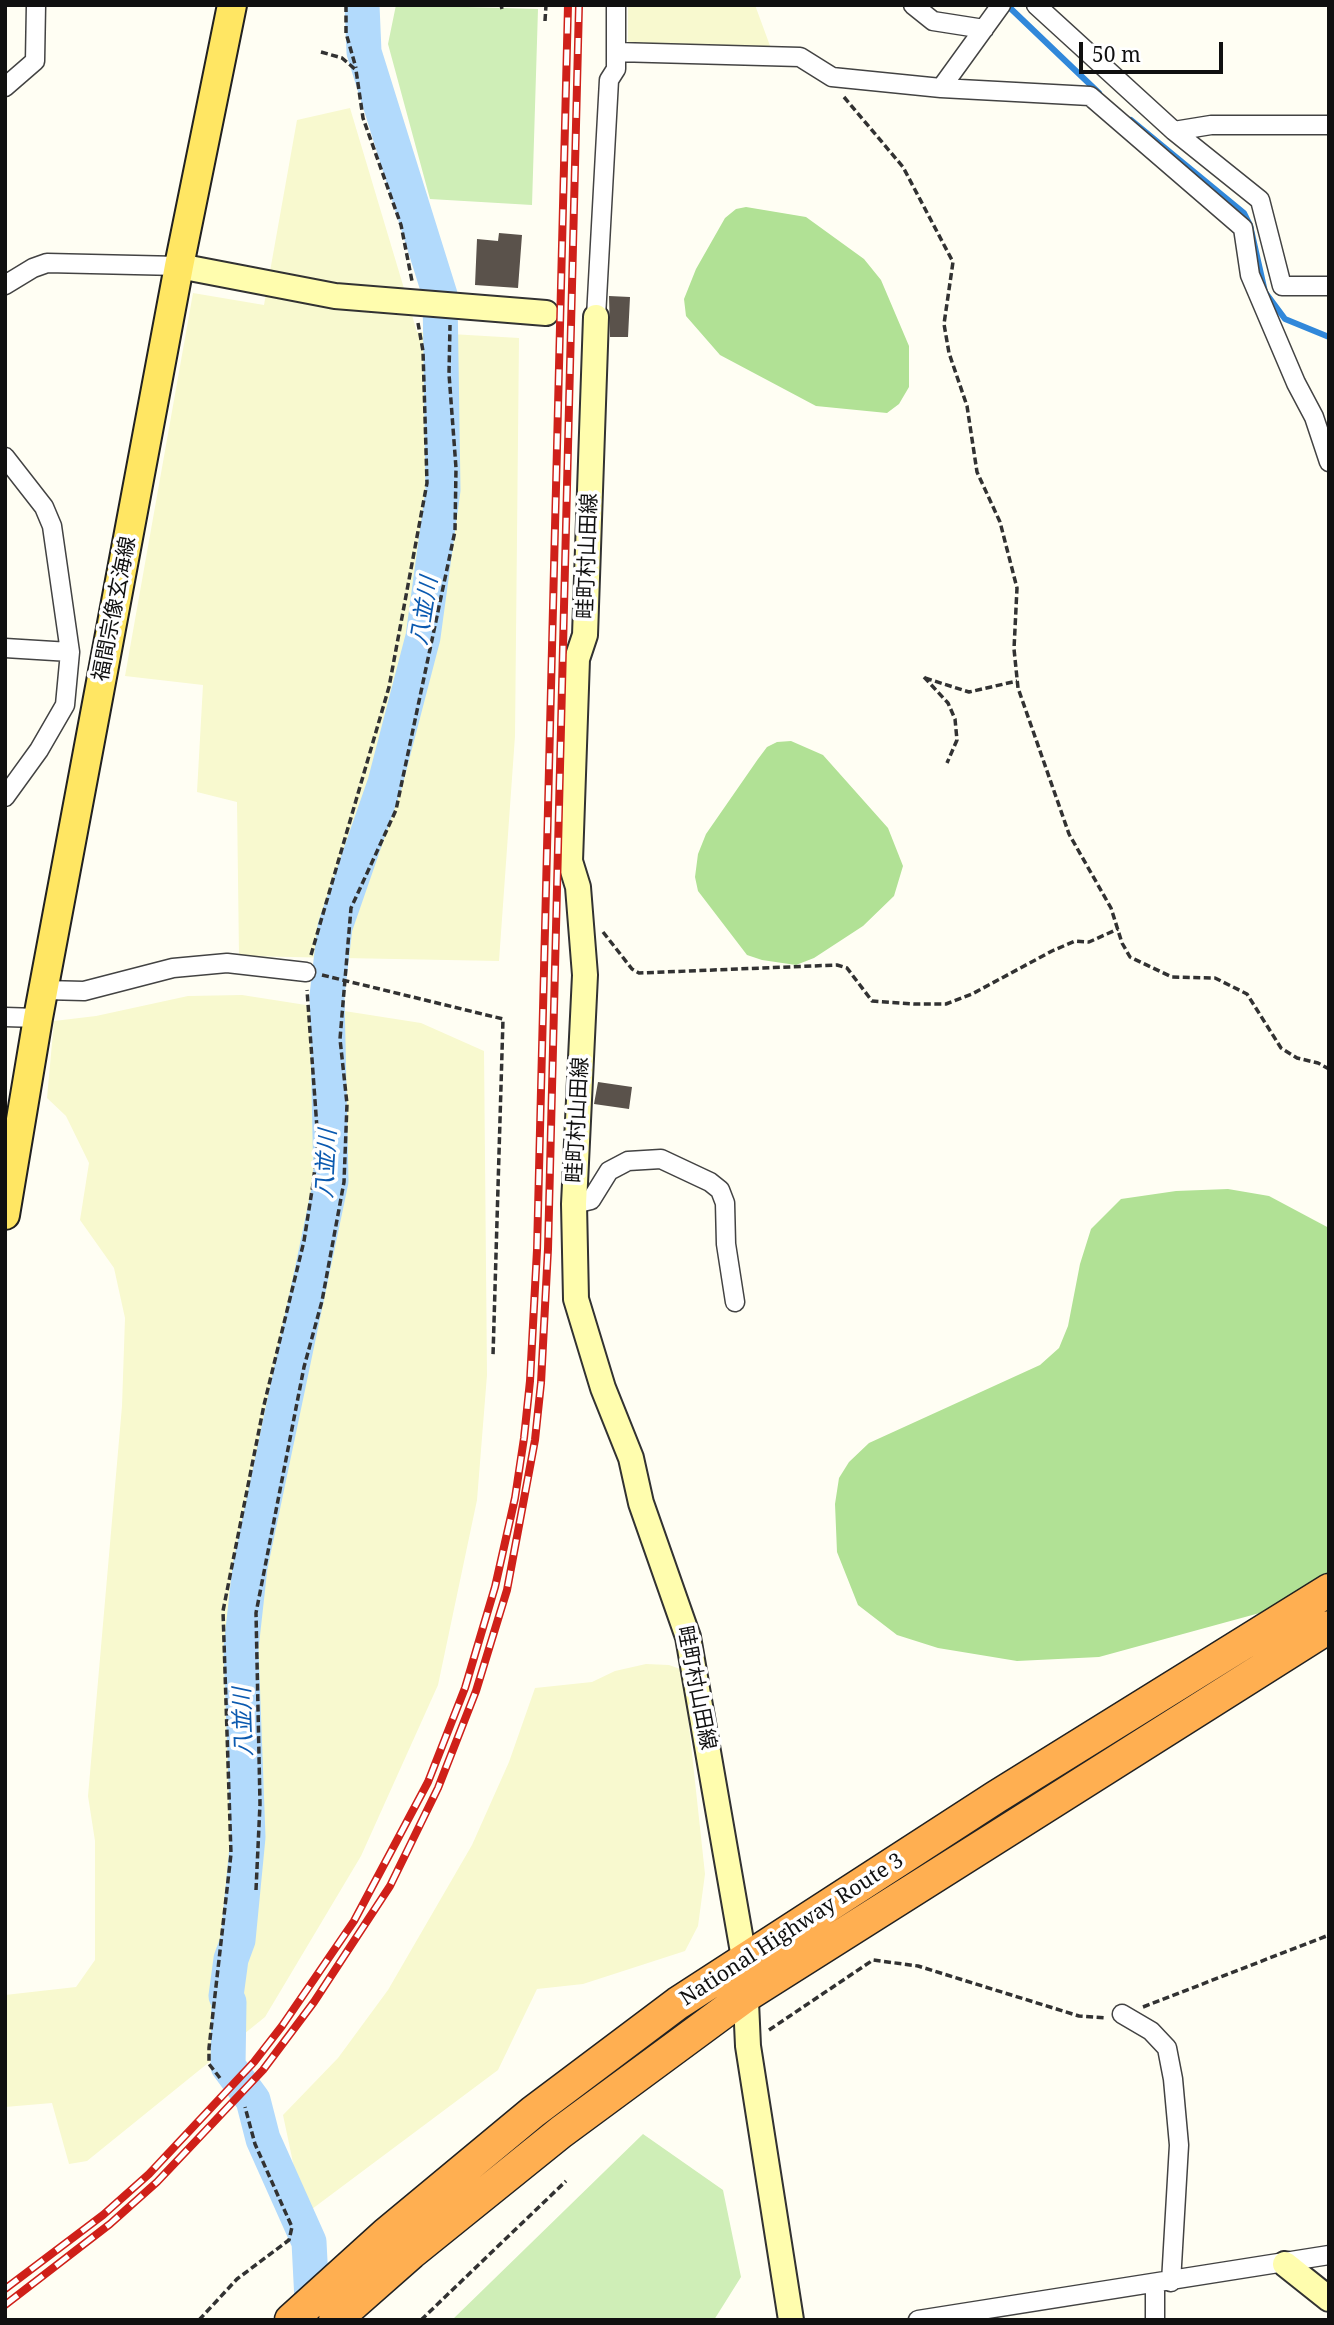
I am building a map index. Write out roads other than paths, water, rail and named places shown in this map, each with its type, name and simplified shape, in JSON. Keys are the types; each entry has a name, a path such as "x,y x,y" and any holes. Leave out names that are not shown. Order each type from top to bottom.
{"highway":[{"name":"National Highway Route 3","path":"292,2318 533,2112 744,1958 1329,1590"},
{"name":"National Highway Route 3","path":"335,2320 411,2253 561,2132 744,1997 1329,1627"}],"main road":[{"name":"福間宗像玄海線","path":"6,1204 38,1018 179,266 232,5"},
{"path":"179,266 335,296 546,313"},
{"name":"畦町村山田線","path":"596,317 584,635 577,659 570,861 579,887 585,975 574,1204 576,1299 603,1388 631,1458 641,1503 688,1637 744,1958 748,2046 791,2320"},
{"path":"1285,2264 1329,2299"}],"street":[{"path":"5,88 35,61 36,5"},
{"path":"596,317 609,80 616,69 616,5"},
{"path":"913,5 933,21 984,29"},
{"path":"942,88 1001,5"},
{"path":"1036,5 1174,131 1260,200 1282,286 1329,286"},
{"path":"616,52 800,57 832,77 942,88 1090,96 1242,228 1250,275 1296,383 1314,417 1329,462"},
{"path":"1174,131 1210,125 1329,125"},
{"path":"5,285 33,268 47,264 179,266"},
{"path":"1256,287 1279,277"},
{"path":"5,457 44,507 52,526 70,652 65,705 39,750 5,797"},
{"path":"5,648 70,652"},
{"path":"69,679 101,682"},
{"path":"44,990 84,991 173,968 227,963 306,972"},
{"path":"5,1017 38,1018"},
{"path":"574,1204 591,1200 610,1171 628,1161 661,1159 710,1182 720,1190 725,1203 726,1244 735,1302"},
{"path":"1122,2014 1151,2031 1167,2048 1173,2079 1179,2145 1163,2283 1155,2320"},
{"path":"918,2320 1329,2255"}],"waterway":[{"name":"八並川","path":"313,2320 309,2242 263,2139 253,2100 228,2066 229,2002 226,1996 231,1959 238,1940 248,1837 241,1648 250,1567 331,1181 327,996 335,927 385,783 423,637 443,490 440,295 364,52 362,5"},
{"path":"1007,5 1099,93"},
{"path":"1131,120 1244,213 1250,225 1265,292 1285,319 1329,337"}],"railway":[{"path":"5,2289 103,2215 149,2174 254,2062 282,2026 354,1921 428,1782 465,1688 495,1587 515,1498 524,1438 537,1250 568,5"},
{"path":"5,2305 110,2224 157,2182 263,2070 314,2002 390,1886 438,1788 476,1691 507,1590 535,1440 541,1383 548,1249 579,5"}]}
